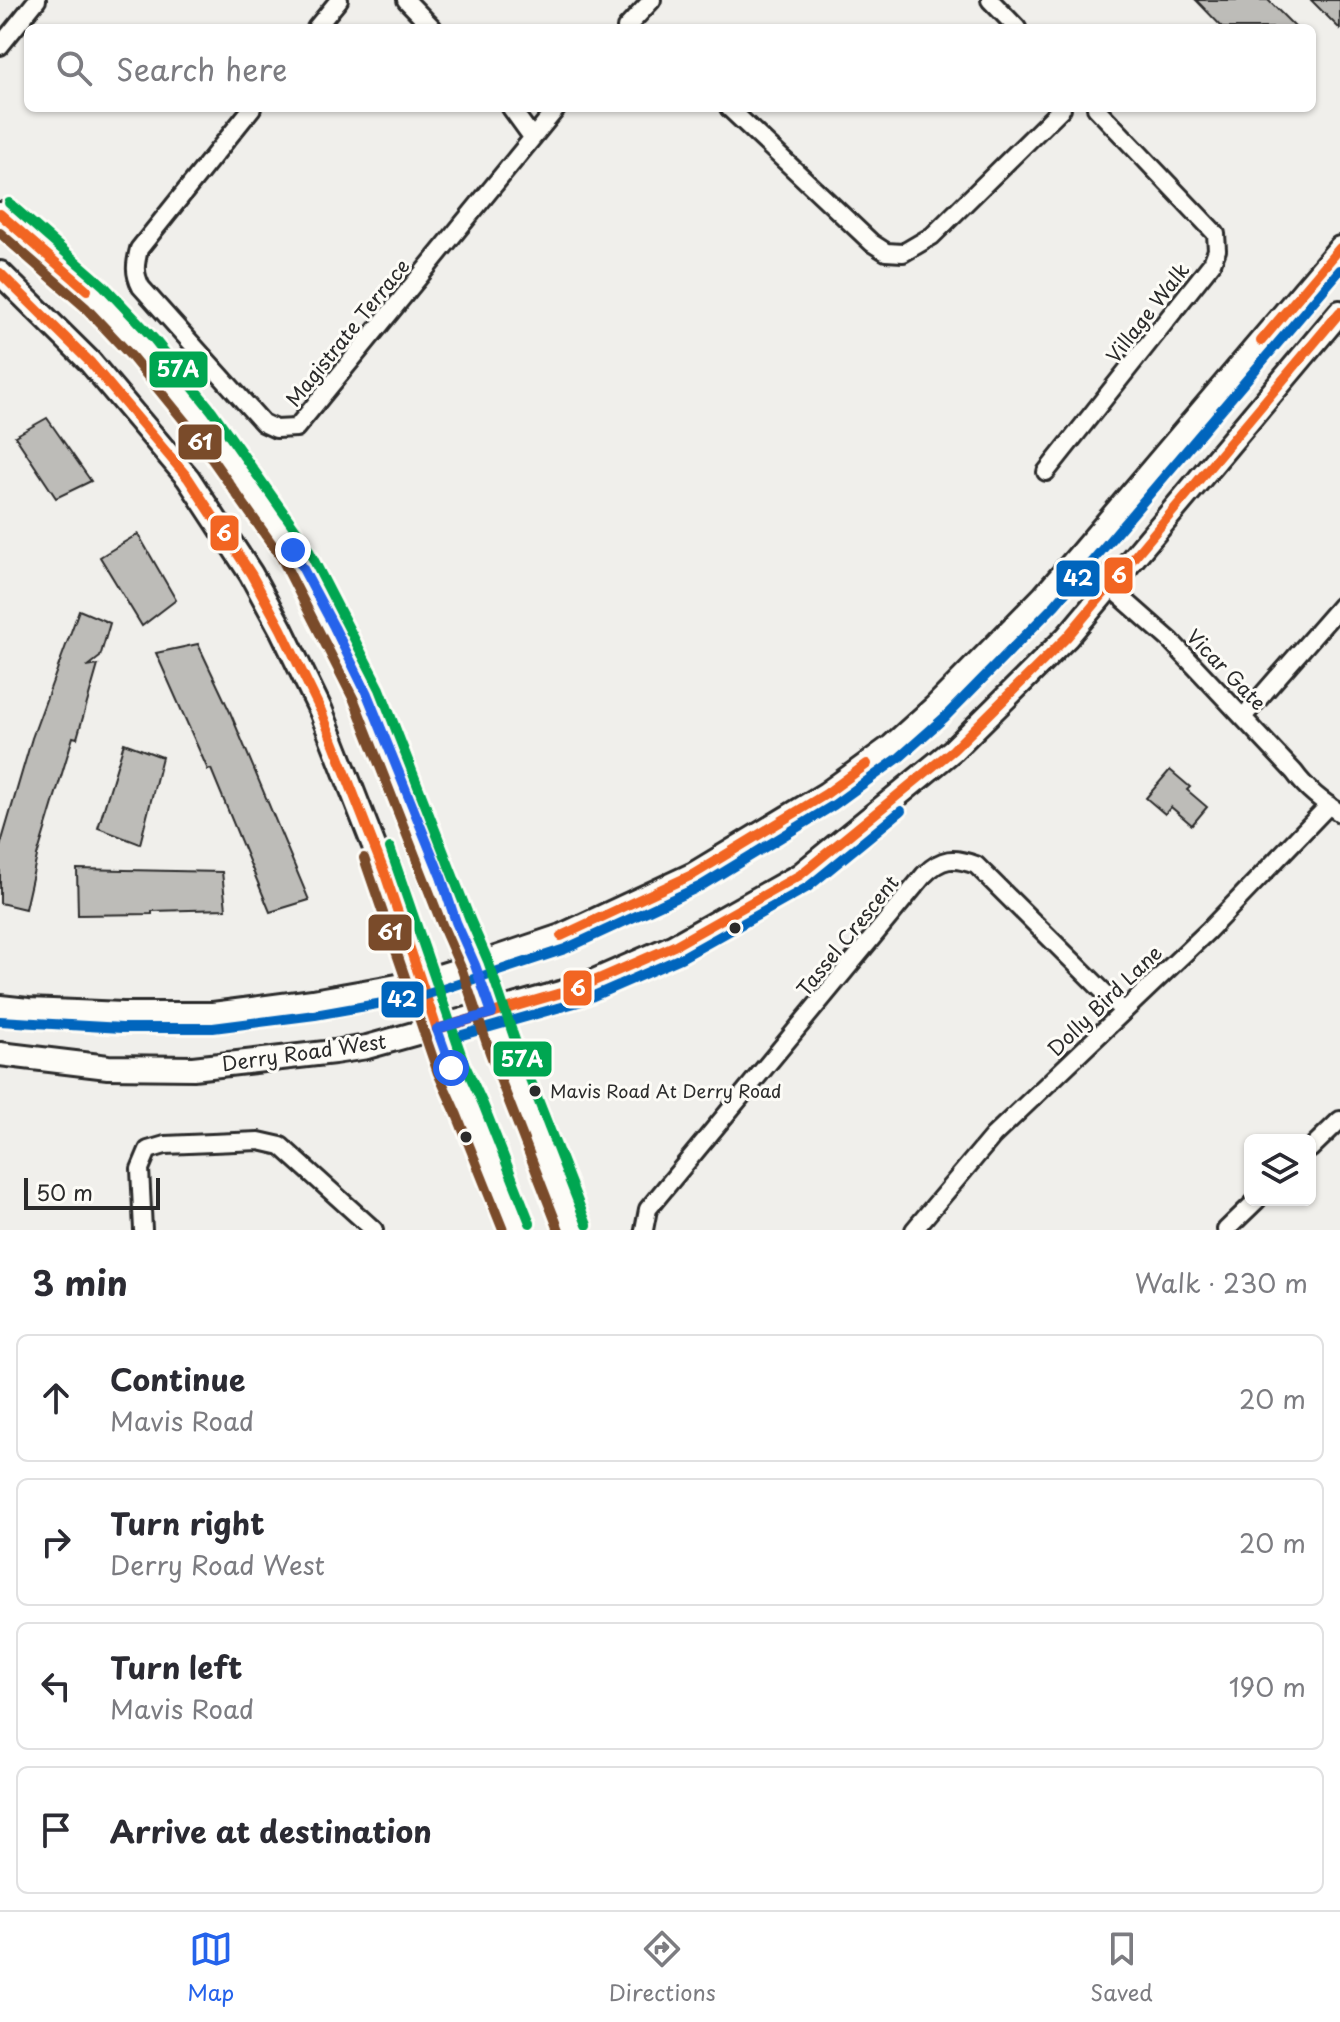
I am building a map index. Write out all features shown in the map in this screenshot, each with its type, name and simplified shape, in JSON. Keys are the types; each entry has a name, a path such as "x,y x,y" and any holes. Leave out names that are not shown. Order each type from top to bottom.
{"main road":[{"path":"0,214 95,297 143,348 201,419 293,550 367,694 475,965 503,1048 574,1230"},
{"path":"0,1007 123,1014 213,1014 313,1001 420,982 561,936 694,874 826,794 892,746 934,708 1044,596 1340,248"},
{"path":"0,273 90,362 188,478 251,574 281,629 321,711 385,874 451,1068 518,1230"},
{"name":"Derry Road West","path":"0,1054 108,1067 193,1068 367,1047 578,988 660,952 724,919 800,875 953,750 1067,637 1340,312"}],"street":[{"path":"0,46 37,0"},
{"path":"319,24 339,0"},
{"path":"406,0 429,24"},
{"path":"636,24 652,0"},
{"path":"990,0 1013,24"},
{"name":"Magistrate Terrace","path":"249,112 139,249 135,275 141,287 263,423 276,429 296,428 532,137"},
{"path":"514,112 532,137 554,112"},
{"path":"733,112 872,243 886,252 903,253 932,236 1058,112"},
{"name":"Village Walk","path":"1046,472 1193,288 1212,263 1217,250 1216,234 1100,112"},
{"name":"Vicar Gate","path":"1077,558 1171,641 1302,783 1334,809"},
{"path":"1243,717 1340,606"},
{"name":"Dolly Bird Lane","path":"914,1230 993,1136 1334,809"},
{"name":"Tassel Crescent","path":"644,1230 648,1209 924,875 938,864 960,859 976,865 1122,1010"},
{"path":"1316,1143 1340,1120"},
{"path":"143,1230 140,1169 148,1150 165,1145 259,1141 281,1146 374,1230"},
{"path":"1226,1230 1251,1206"}],"building":[{"path":"1196,0 1268,0 1292,24 1219,24"},
{"path":"1311,0 1340,0 1340,29"},
{"path":"47,418 91,481 56,498 15,436"},
{"path":"138,534 176,600 142,626 100,557"},
{"path":"79,610 110,623 100,657 87,667 98,665 37,856 25,909 0,903 0,847 32,738"},
{"path":"198,644 309,900 270,912 211,769 208,770 156,653"},
{"path":"124,743 162,757 140,844 98,828"},
{"path":"1170,770 1207,807 1192,825 1171,807 1165,814 1146,798"},
{"path":"77,869 222,872 226,909 78,915"}],"transit line":[{"name":"57A","path":"9,203 104,286 154,339 212,411 305,543 380,689 488,961 516,1043 587,1225"},
{"name":"6","path":"0,214 87,290"},
{"name":"61","path":"0,233 85,307 132,357 190,428 281,557 354,700 462,970 490,1053 559,1230"},
{"name":"6","path":"1261,341 1340,248"},
{"name":"42","path":"0,1021 122,1028 213,1028 315,1015 422,996 565,949 701,886 834,805 900,757 944,718 1055,605 1340,270"},
{"name":"6","path":"0,273 90,362 188,478 251,574 321,711 385,874 437,1029 578,988 674,946 800,875 953,750 1067,637 1340,312"},
{"name":"6","path":"561,936 694,874 826,794 867,764"},
{"name":"42","path":"462,1035 582,1001 681,958 808,887 901,811"},
{"name":"57A","path":"390,848 464,1063 530,1223"},
{"name":"61","path":"364,858 438,1073 503,1230"}],"place":[{"name":"Mavis Road At Derry Road","path":"535,1091"}],"route":[{"path":"293,550 367,694 492,1013 437,1029 451,1068"}]}
